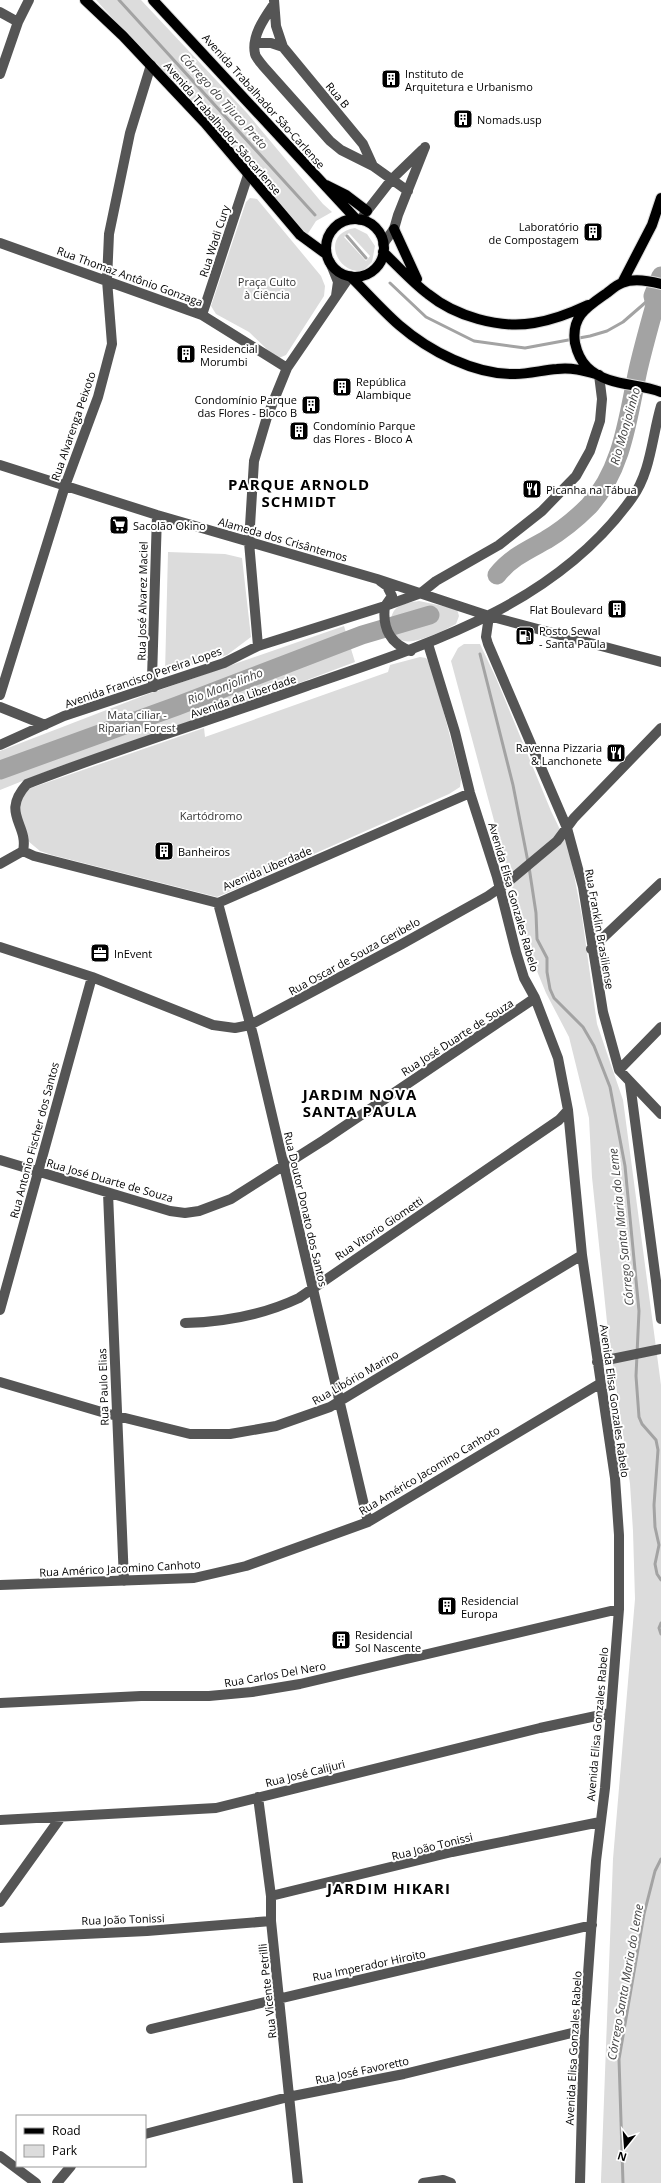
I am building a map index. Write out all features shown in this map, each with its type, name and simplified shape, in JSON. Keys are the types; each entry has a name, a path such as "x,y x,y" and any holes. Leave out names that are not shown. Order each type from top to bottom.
{"main road":[{"name":"Avenida Trabalhador Sãocarlense","path":"85,0 151,65 205,123 300,235 328,258"},
{"name":"Avenida Trabalhador São-Carlense","path":"153,0 358,220"},
{"path":"322,183 346,194 367,211"},
{"path":"622,283 652,225 661,198"},
{"path":"657,390 622,384 599,375 577,369 558,369 515,374 496,373 478,368 430,347 400,325 351,276 335,269 328,258 328,237 339,224 358,220 371,224 377,230 383,248 427,294 468,316 502,323 533,323 562,316 588,305 622,283 648,281 661,284"},
{"path":"394,229 420,287"},
{"path":"351,276 369,273 381,261 383,248"},
{"path":"588,305 576,321 573,329 576,350 588,368 599,375"}],"street":[{"path":"0,74 18,22 29,0"},
{"path":"274,2 264,17 255,43 255,54 264,67 330,140 341,150 373,166 408,191"},
{"name":"Rua B","path":"274,2 276,26 283,48 363,144 373,166"},
{"path":"0,12 18,22"},
{"path":"255,43 270,43 283,48"},
{"name":"Rua Alvarenga Peixoto","path":"0,695 64,486 98,397 112,344 108,280 110,234 130,133 151,65"},
{"path":"358,220 392,179 424,148 394,229 383,248"},
{"name":"Rua Wadi Cury","path":"202,315 248,175"},
{"name":"Rua Thomaz Antônio Gonzaga","path":"0,243 108,280 202,315 287,368"},
{"path":"328,258 338,282 335,298"},
{"path":"258,646 249,542 254,461 267,417 287,368 351,276"},
{"path":"421,592 436,581 461,568 515,534 542,511 576,476 590,451 600,421 602,399 599,375"},
{"path":"490,616 508,607 563,570 596,541 633,497 648,462 661,406"},
{"name":"Alameda dos Crisântemos","path":"0,465 157,515 421,592 490,616 661,662"},
{"name":"Rua José Alvarez Maciel","path":"154,686 152,678 157,515"},
{"path":"377,579 387,586 392,596 386,606 385,625 391,639 407,650"},
{"name":"Avenida Francisco Pereira Lopes","path":"0,745 45,725 124,695 224,663 258,646 386,606 421,592"},
{"name":"Avenida da Liberdade","path":"23,851 22,838 12,814 12,801 18,791 27,784 407,650 428,644 490,616"},
{"name":"Rua Franklin Brasiliense","path":"490,616 486,638 488,644 567,828 583,887 591,949 603,1012 619,1070"},
{"name":"Avenida Elisa Gonzales Rabelo","path":"428,644 455,732 470,793 499,888 524,978 536,998 555,1047 568,1110 582,1255 615,1478 619,1535 619,1609 605,1788 600,1822 584,2030 580,2183"},
{"path":"0,706 45,725"},
{"name":"Rua Oscar de Souza Geribelo","path":"0,946 92,977 213,1025 235,1028 250,1025 409,940 499,888 515,877 557,842 574,818 661,728"},
{"name":"Avenida Liberdade","path":"23,851 34,856 218,903 470,793"},
{"path":"0,864 23,851"},
{"path":"591,949 661,884"},
{"name":"Rua Doutor Donato dos Santos","path":"218,903 250,1025 368,1522"},
{"name":"Rua Antonio Fischer dos Santos","path":"0,1310 92,977"},
{"name":"Rua José Duarte de Souza","path":"0,1160 178,1212 199,1212 231,1199 284,1167 536,998"},
{"path":"661,1027 619,1070 661,1114"},
{"path":"630,1083 661,1319"},
{"name":"Rua Vitorio Giometti","path":"185,1323 223,1321 283,1306 313,1289 559,1120 568,1110"},
{"name":"Rua Paulo Elias","path":"108,1192 116,1416 124,1581"},
{"name":"Rua Libório Marino","path":"0,1382 116,1416 190,1434 216,1435 276,1426 319,1412 340,1402 582,1255"},
{"path":"597,1362 656,1350"},
{"name":"Rua Américo Jacomino Canhoto","path":"0,1585 170,1580 214,1575 272,1557 368,1522 601,1383"},
{"name":"Rua Carlos Del Nero","path":"0,1703 141,1696 208,1696 252,1692 300,1684 619,1609"},
{"name":"Rua José Calijuri","path":"0,1820 216,1808 540,1728 610,1713"},
{"name":"Rua Vicente Petrilli","path":"258,1797 271,1896 271,1921 298,2183"},
{"path":"0,1902 61,1817"},
{"name":"Rua João Tonissi","path":"271,1896 452,1852 600,1822"},
{"name":"Rua João Tonissi","path":"0,1938 148,1931 271,1921"},
{"name":"Rua Imperador Hiroito","path":"151,2029 592,1925"},
{"name":"Rua José Favoretto","path":"146,2134 288,2097 404,2074 584,2030"},
{"path":"0,2156 36,2183"},
{"path":"57,2183 71,2167"},
{"path":"423,2183 443,2180 451,2183"}],"green space":[{"path":"96,0 141,0 247,113 323,204 332,212 316,221 307,235"},
{"name":"Praça Culto à Ciência","path":"250,198 257,199 321,276 325,286 324,296 286,355 279,358 275,357 249,332 216,314 211,306 246,202"},
{"path":"355,228 367,234 375,246 372,262 363,271 353,270 345,266 339,260 335,245 338,237 344,231","holes":["349,233 370,256 366,261 344,237"]},
{"path":"168,552 225,554 242,558 251,637 227,655 165,673"},
{"path":"419,601 457,609 459,616 456,624 431,636 416,640 404,641 399,639 395,636 391,626 394,611 398,607 408,603"},
{"name":"Mata ciliar - Riparian Forest","path":"344,626 355,662 171,731 60,766 0,790 0,751 148,694"},
{"path":"464,644 480,644 496,678 551,811 569,848 582,917 597,1024 623,1100 661,1385 661,2183 601,2183 613,1859 635,1599 630,1484 607,1322 592,1177 589,1118 569,1037 546,993 530,954 451,661 458,648"},
{"name":"Kartódromo","path":"420,657 426,658 432,667 461,779 460,787 449,794 217,897 52,855 40,851 28,841 18,812 19,799 28,789 204,728 205,737 388,672 390,665"}],"waterway":[{"name":"Córrego do Tijuco Preto","path":"119,0 315,215"},
{"name":"Córrego do Tijuco Preto","path":"347,236 366,258"},
{"name":"Rio Monjolinho","path":"497,575 513,559 552,536 579,515 589,506 610,476 617,459 627,423 640,362 655,305 653,296 661,276"},
{"name":"Córrego do Tijuco Preto","path":"390,283 426,317 474,341 525,348 590,336 607,331 623,322 653,296"},
{"name":"Rio Monjolinho","path":"0,770 177,706 362,635 430,615"},
{"name":"Córrego Santa Maria do Leme","path":"480,654 513,785 528,862"},
{"name":"Córrego Santa Maria do Leme","path":"529,867 536,913 537,939 547,958 547,972 550,989 554,998 583,1027 594,1046 610,1087 625,1166 639,1311 636,1376 639,1417 642,1424 656,1440 658,1450 654,1505 655,1527 659,1545 655,1564 657,1574 661,1580"},
{"name":"Córrego Santa Maria do Leme","path":"661,1623 659,1628 661,1634"},
{"name":"Córrego Santa Maria do Leme","path":"623,2183 619,2059 644,1914 655,1871 661,1859"}],"place":[{"name":"Instituto de Arquitetura e Urbanismo","path":"391,79"},
{"name":"Nomads.usp","path":"463,119"},
{"name":"Laboratório de Compostagem","path":"593,232"},
{"name":"Residencial Morumbi","path":"186,354"},
{"name":"República Alambique","path":"342,387"},
{"name":"Condomínio Parque das Flores - Bloco B","path":"311,405"},
{"name":"Condomínio Parque das Flores - Bloco A","path":"299,431"},
{"name":"Picanha na Tábua","path":"532,489"},
{"name":"Sacolão Okino","path":"119,525"},
{"name":"Flat Boulevard","path":"617,609"},
{"name":"Posto Sewal - Santa Paula","path":"525,636"},
{"name":"Ravenna Pizzaria & Lanchonete","path":"616,753"},
{"name":"Banheiros","path":"164,851"},
{"name":"InEvent","path":"100,953"},
{"name":"Residencial Europa","path":"447,1606"},
{"name":"Residencial Sol Nascente","path":"341,1640"}],"district":[{"name":"PARQUE ARNOLD SCHMIDT","path":"299,492"},
{"name":"JARDIM NOVA SANTA PAULA","path":"360,1102"},
{"name":"JARDIM HIKARI","path":"389,1888"}]}
